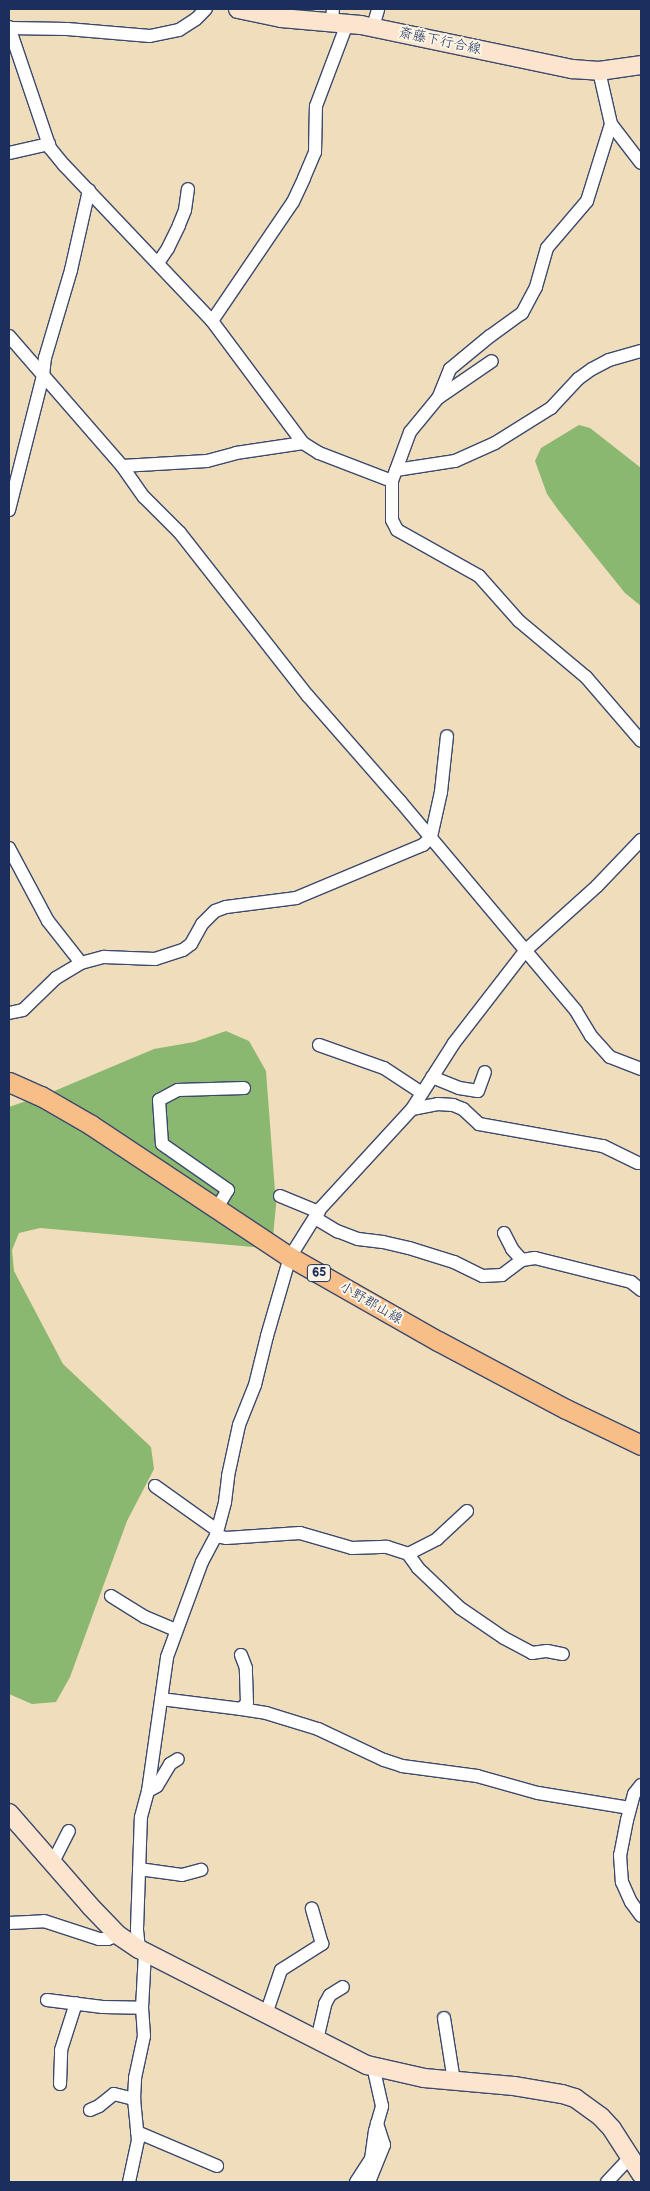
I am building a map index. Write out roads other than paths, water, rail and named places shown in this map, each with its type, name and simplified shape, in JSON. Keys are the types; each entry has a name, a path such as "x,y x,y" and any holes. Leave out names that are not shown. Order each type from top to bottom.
{"main road":[{"name":"小野郡山線","path":"9,1082 41,1096 91,1125 290,1257 438,1341 566,1409 641,1445"}],"street":[{"path":"206,9 196,19 179,30 150,36 67,29 9,28 49,144 64,165 212,321 303,443 319,453 394,476 455,461 495,443 551,408 578,379 592,369 609,360 641,351"},
{"name":"斎藤下行合線","path":"238,9 281,18 338,18 373,28 572,69 599,71 641,65"},
{"path":"373,28 378,9"},
{"path":"212,321 293,202 315,152 316,106 338,18"},
{"path":"599,71 611,124 641,163"},
{"path":"438,398 450,369 522,313 536,287 547,248 587,201 611,124"},
{"path":"9,153 49,144"},
{"path":"158,263 179,225 185,210 188,189"},
{"path":"9,510 43,376 45,358 70,270 89,190"},
{"path":"9,336 122,466 144,497 180,533 308,696 431,837 576,1011 590,1036 610,1057 641,1069"},
{"path":"492,361 438,398 410,432 394,476 392,520 397,530 479,576 519,621 586,677 641,741"},
{"path":"122,466 207,461 236,453 303,443"},
{"path":"9,1013 23,1010 56,978 81,963 104,957 155,959 183,950 191,944 202,924 215,911 226,907 296,898 423,845 431,837 441,792 447,736"},
{"path":"130,2182 134,2166 137,2132 134,2099 135,2078 144,2036 142,1951 137,1929 141,1816 148,1791 166,1657 202,1562 216,1533 225,1502 239,1424 255,1385 290,1257 317,1215 376,1146 412,1109 464,1029 526,950 597,886 641,840"},
{"path":"9,848 48,921 81,963"},
{"path":"319,1045 384,1068 422,1093"},
{"path":"432,1076 459,1088 478,1091 485,1072"},
{"path":"217,1208 228,1190 162,1144 159,1100 178,1090 244,1088"},
{"path":"412,1109 438,1104 453,1105 463,1109 479,1124 603,1146 638,1163"},
{"path":"280,1196 317,1215 337,1231 358,1239 409,1248 454,1262 483,1276 502,1275 522,1260 535,1258 631,1282 641,1290"},
{"path":"504,1233 512,1249 522,1260"},
{"path":"155,1486 216,1533 226,1538 300,1533 352,1548 387,1546 408,1554 418,1568 460,1608 504,1638 532,1653 547,1651 563,1654"},
{"path":"408,1554 436,1539 467,1511"},
{"path":"111,1596 145,1617 175,1630"},
{"path":"240,1709 247,1703 246,1668 241,1655"},
{"path":"161,1699 266,1713 318,1729 384,1760 402,1766 478,1776 526,1791 630,1808"},
{"path":"148,1791 157,1786 170,1764 178,1759"},
{"path":"641,1786 634,1794 620,1854 622,1882 631,1902 641,1916"},
{"path":"9,1813 90,1906 118,1935 142,1951 317,2040 373,2066 424,2078 514,2086 575,2098 601,2117 641,2174"},
{"path":"52,1864 70,1831"},
{"path":"139,1869 182,1875 201,1870"},
{"path":"266,2014 281,1970 322,1944 312,1908"},
{"path":"9,1923 44,1921 99,1939 108,1939 118,1935"},
{"path":"317,2040 325,2004 330,1995 343,1987"},
{"path":"47,2000 142,2008"},
{"path":"60,2084 61,2050 76,2003"},
{"path":"444,2018 454,2081"},
{"path":"356,2182 371,2159 382,2106 373,2066"},
{"path":"90,2110 99,2106 114,2094 134,2099"},
{"path":"369,2182 384,2145 377,2123"},
{"path":"137,2132 217,2166"},
{"path":"607,2182 630,2157"}]}
